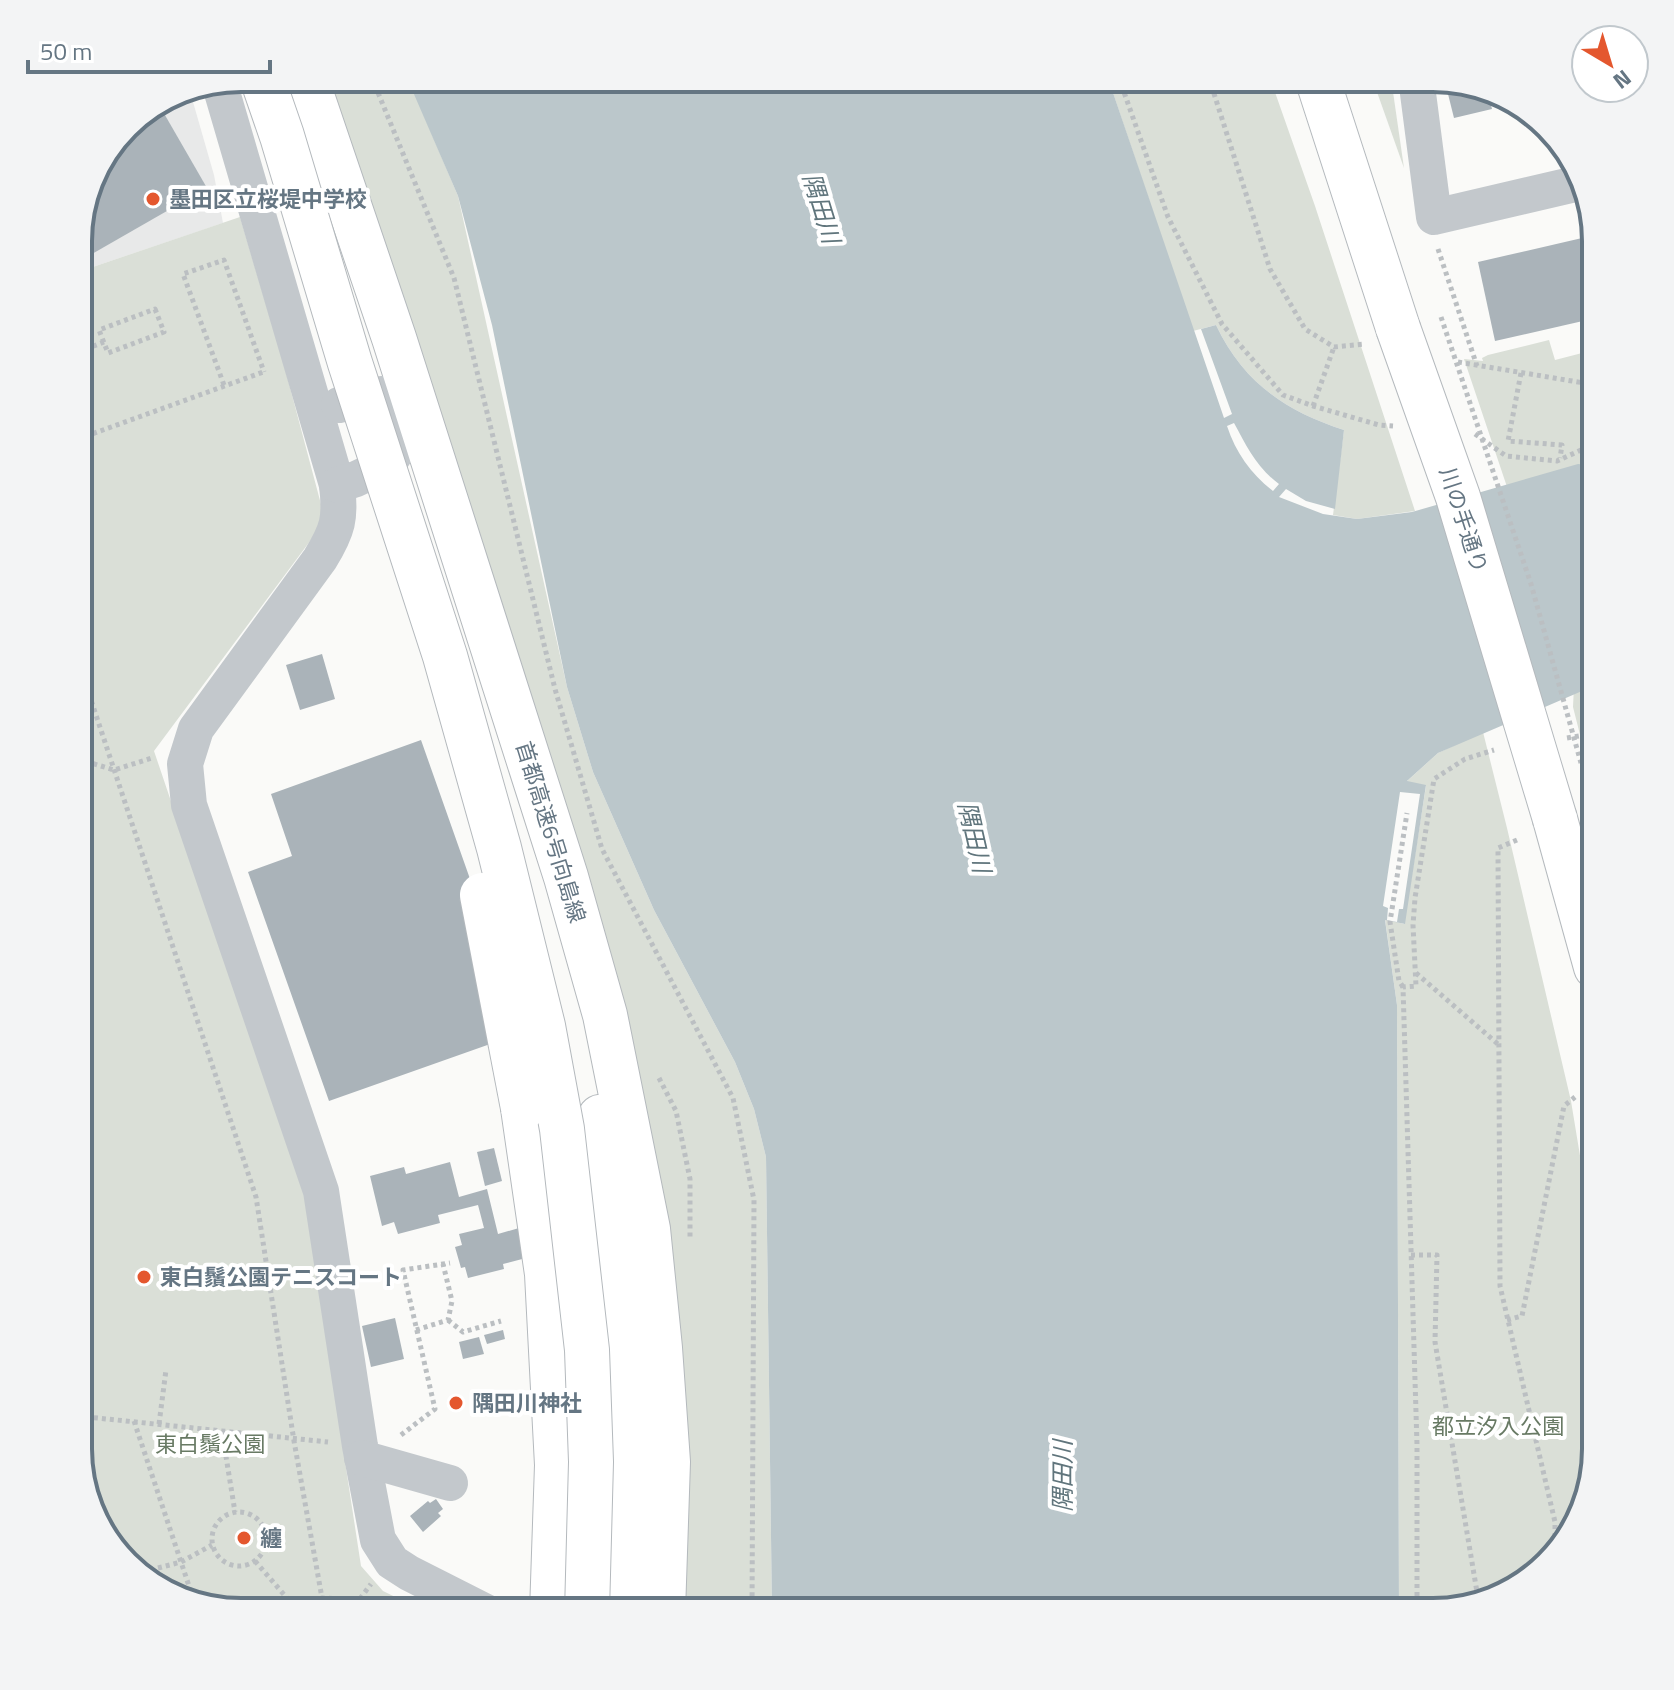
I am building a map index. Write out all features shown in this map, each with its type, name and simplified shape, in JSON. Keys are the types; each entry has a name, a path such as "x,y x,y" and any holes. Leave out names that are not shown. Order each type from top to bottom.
{"main road":[{"path":"267,92 445,656 499,848 546,1041 562,1129 587,1350 591,1462 587,1598"},
{"name":"首都高速6号向島線","path":"311,92 394,338 566,877 605,1015 648,1229 660,1348 668,1462 663,1598"},
{"name":"川の手通り","path":"1321,92 1385,335 1458,497 1582,916"},
{"path":"350,363 431,663 482,894 523,1108 547,1274 557,1465 552,1598"},
{"path":"491,643 568,958 599,1104 617,1286 626,1464 624,1598"}],"street":[{"path":"1418,92 1434,217 1571,185"},
{"path":"222,93 337,485 340,513 334,536 196,729 185,764 189,805 321,1191 361,1452 378,1540 392,1562 460,1598"},
{"path":"304,374 322,402 340,405 381,394 400,405 407,436 388,464 337,485"},
{"path":"361,1452 450,1483"}],"path":[{"path":"378,92 454,278 555,689 602,849 733,1098 754,1200 752,1598"},
{"path":"1124,92 1168,217 1222,324 1283,395 1379,425"},
{"path":"1213,92 1270,269 1305,329 1334,347 1358,346 1385,335"},
{"path":"1434,217 1430,225 1477,366"},
{"path":"224,385 183,274 210,264 224,260 264,372"},
{"path":"155,309 164,332 108,353 104,342 99,330 155,309"},
{"path":"1441,317 1531,584 1582,763"},
{"path":"92,346 104,342"},
{"path":"1313,406 1334,347"},
{"path":"1458,362 1582,383"},
{"path":"92,434 264,372 304,374"},
{"path":"1521,373 1508,441 1562,445 1560,458"},
{"path":"1523,458 1557,461 1582,450"},
{"path":"92,703 256,1197 322,1598"},
{"path":"92,763 114,770 160,755"},
{"path":"1403,987 1416,986 1415,898 1434,779"},
{"path":"1407,813 1390,922 1399,981 1403,987 1417,1445 1417,1598"},
{"path":"1517,840 1498,848 1500,1286 1555,1522 1555,1534"},
{"path":"1416,972 1500,1045"},
{"path":"1507,1320 1522,1316 1564,1106 1575,1097"},
{"path":"1411,1255 1437,1255 1435,1342 1477,1591"},
{"path":"92,1417 361,1452 386,1447 435,1409 403,1270 447,1264 452,1301 448,1320"},
{"path":"416,1330 448,1320"},
{"path":"448,1320 463,1332 501,1321"},
{"path":"159,1424 166,1370"},
{"path":"134,1421 190,1589"},
{"path":"222,1432 235,1512"},
{"path":"235,1512 253,1515 264,1529 265,1547 255,1561 238,1567 229,1565 216,1554 212,1545 214,1528 219,1520 235,1512"},
{"path":"158,1568 181,1562 212,1545"},
{"path":"255,1561 287,1598"},
{"path":"360,1598 372,1581 392,1562"}],"shaded area":[{"name":"墨田区立桜堤中学校","path":"192,100 214,175 223,223 92,267 92,231 97,202 117,158 150,123"}],"green space":[{"path":"291,92 414,92 458,196 567,687 593,772 654,910 735,1062 754,1109 766,1157 772,1598 646,1598 618,1114 463,603"},
{"path":"1113,92 1275,92 1415,511 1357,519 1333,515 1344,430 1303,414 1268,392 1239,363 1216,325 1193,331"},
{"path":"1377,92 1393,92 1404,168"},
{"name":"東白鬚公園","path":"240,217 322,508 319,529 154,751 304,1194 361,1566 383,1591 397,1598 241,1598 193,1590 166,1578 129,1547 112,1524 97,1488 92,1459 92,267"},
{"path":"1549,340 1555,360 1582,353 1582,743 1573,707 1574,686 1464,359 1483,361 1482,358 1488,355"},
{"name":"都立汐入公園","path":"1483,732 1571,1101 1582,1168 1582,1449 1577,1488 1567,1515 1551,1540 1524,1567 1499,1583 1472,1593 1452,1597 1399,1598 1397,1005 1385,919 1404,924 1426,786 1406,782 1438,753"}],"water":[{"name":"隅田川","path":"413,92 1113,92 1224,418 1232,414 1201,329 1216,325 1239,363 1268,392 1303,414 1344,430 1335,509 1306,501 1286,489 1279,497 1323,514 1357,519 1412,512 1582,464 1582,691 1438,753 1407,781 1426,785 1405,924 1385,920 1397,1005 1399,1598 772,1598 766,1157 754,1109 735,1062 654,910 593,772 567,687 492,325 458,196","holes":["1234,423 1248,449 1279,484 1273,491 1245,462 1227,426"]}],"pier":[{"path":"1400,792 1420,794 1403,909 1399,909 1397,922 1387,920 1388,908 1383,906"}],"building":[{"path":"1448,93 1491,104 1492,109 1454,118"},
{"path":"164,113 207,188 92,254 93,222 107,175 129,143"},
{"path":"1582,238 1582,321 1495,341 1478,262"},
{"path":"322,654 335,699 300,710 286,665"},
{"path":"421,740 524,1032 329,1101 248,872 292,856 271,794"},
{"path":"494,1148 502,1181 485,1186 477,1152"},
{"path":"450,1162 459,1197 487,1189 498,1234 519,1228 526,1258 503,1264 504,1269 468,1278 465,1267 461,1268 455,1247 462,1245 459,1234 484,1228 478,1205 438,1215 440,1223 398,1234 394,1222 382,1226 370,1176 404,1167 406,1174"},
{"path":"395,1318 404,1359 371,1367 362,1326"},
{"path":"503,1330 505,1339 487,1344 484,1335"},
{"path":"479,1337 484,1354 463,1359 459,1342"},
{"path":"436,1499 443,1509 438,1513 441,1516 423,1532 410,1516 428,1501 430,1503"}],"place":[{"name":"墨田区立桜堤中学校","path":"153,199"},
{"name":"東白鬚公園テニスコート","path":"144,1277"},
{"name":"隅田川神社","path":"456,1403"},
{"name":"纏","path":"244,1538"}]}
